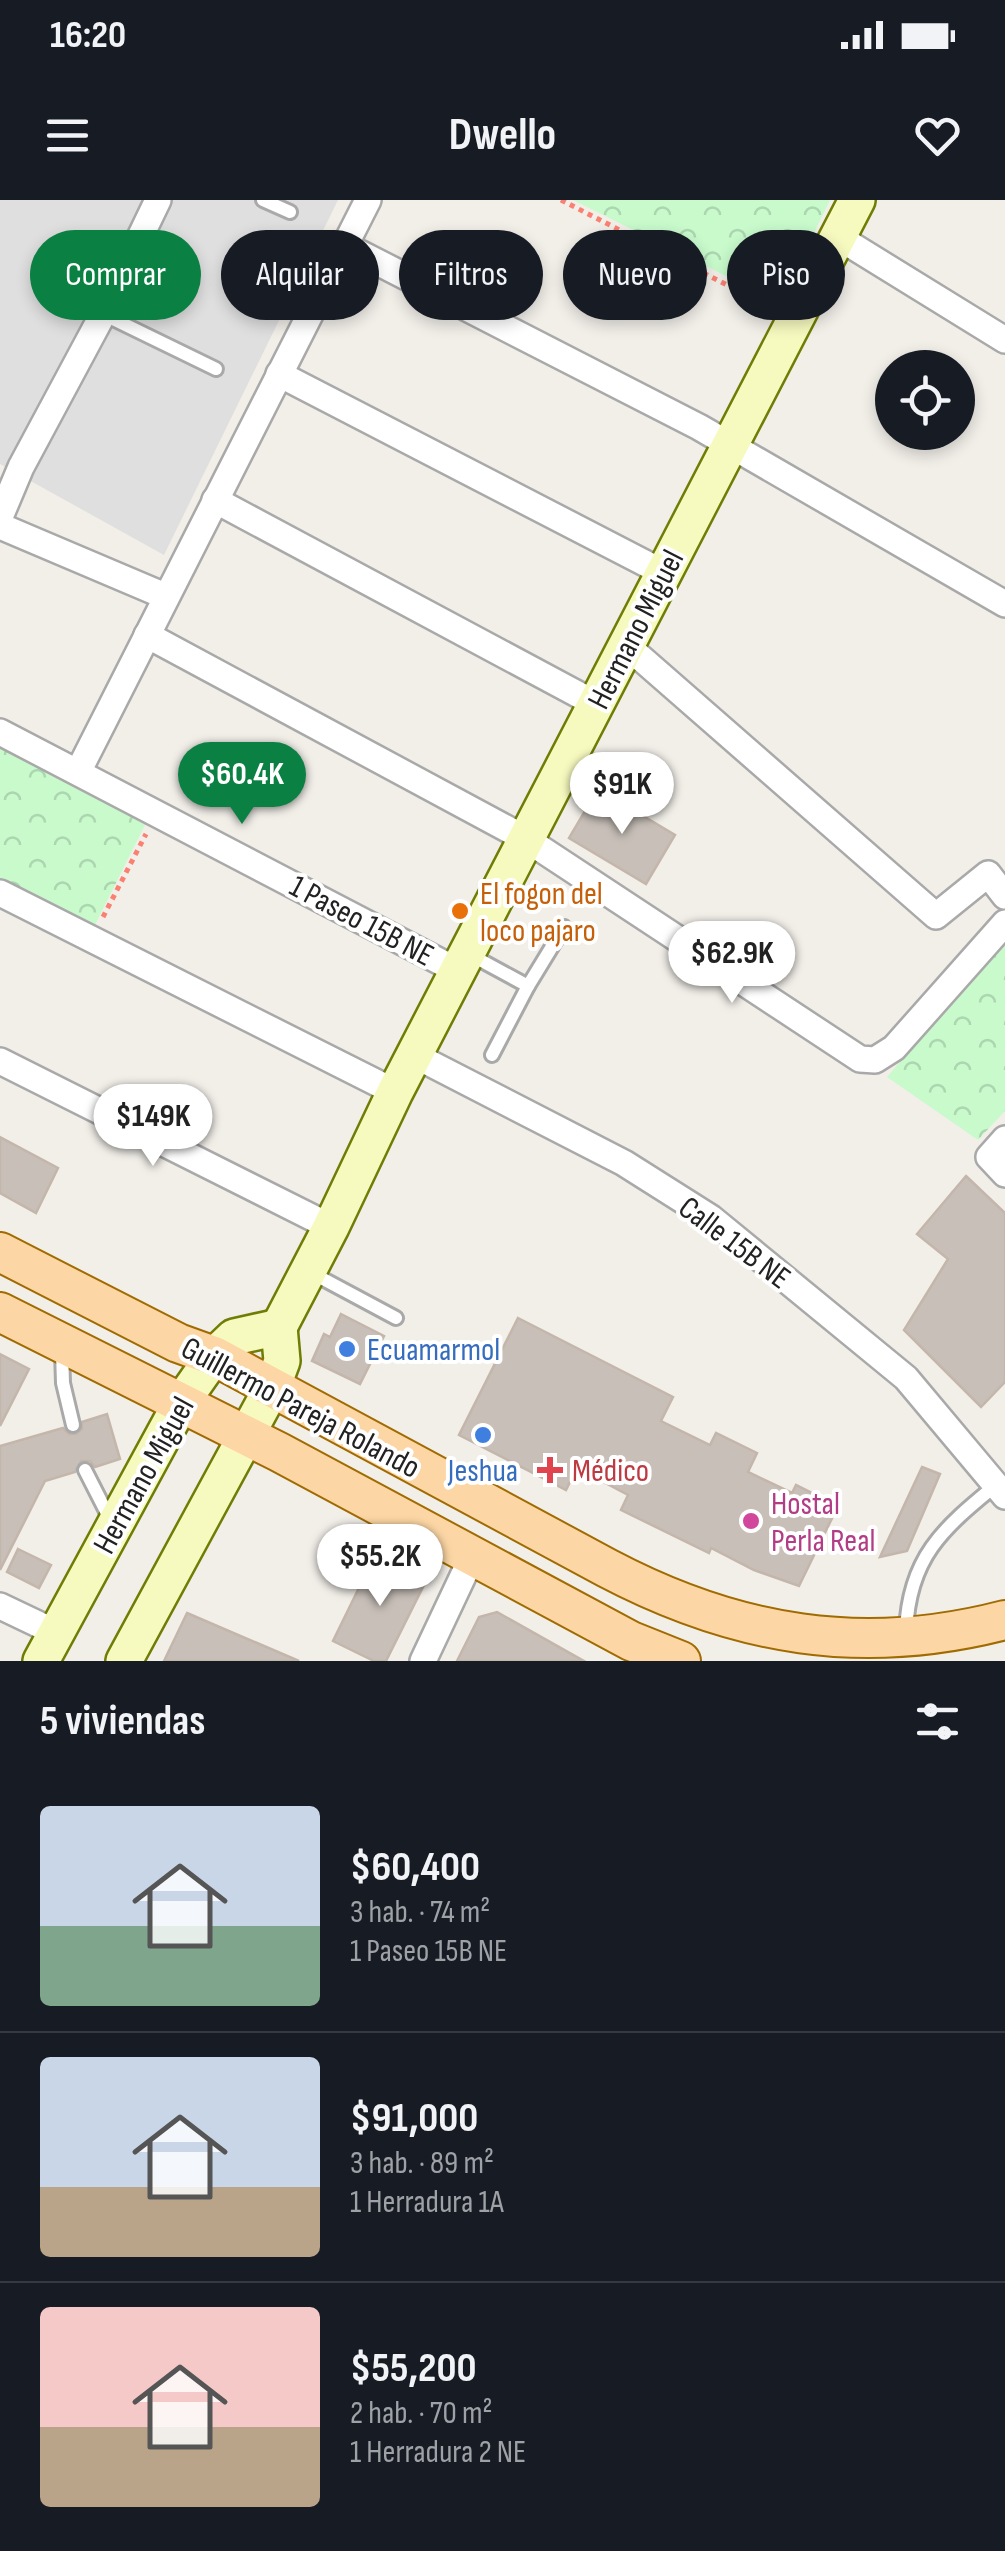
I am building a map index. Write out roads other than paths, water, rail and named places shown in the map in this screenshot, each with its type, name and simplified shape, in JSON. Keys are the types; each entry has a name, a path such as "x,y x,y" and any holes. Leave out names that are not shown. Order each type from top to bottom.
{"main road":[{"name":"Guillermo Pareja Rolando","path":"0,1252 178,1343 214,1356 655,1594 734,1622 780,1632 906,1638 1005,1620"},
{"name":"Guillermo Pareja Rolando","path":"0,1312 472,1557 626,1651 681,1661"}],"street":[{"path":"144,230 158,200"},
{"path":"352,230 368,200"},
{"name":"Hermano Miguel","path":"842,230 858,200"},
{"path":"845,241 1005,340"},
{"path":"379,263 731,444 1005,604"},
{"path":"0,517 21,466 100,320"},
{"path":"78,772 306,320"},
{"name":"Hermano Miguel","path":"124,1661 272,1388 282,1362 279,1327 332,1227 414,1054 795,320"},
{"path":"279,374 664,572"},
{"path":"215,500 596,704"},
{"path":"0,526 165,596"},
{"path":"146,635 526,839 860,1059 875,1060 894,1048 1005,922"},
{"path":"626,645 936,916 988,874 1005,896"},
{"name":"1 Paseo 15B NE","path":"0,732 462,962"},
{"path":"2,899 395,1092"},
{"name":"Calle 15B NE","path":"414,1054 624,1163 711,1218 906,1378 1000,1491"},
{"path":"0,1061 332,1227"},
{"name":"Hermano Miguel","path":"42,1644 181,1404 214,1356 234,1337 279,1327"},
{"path":"423,1661 472,1557"},
{"path":"0,1606 42,1644"}],"lane":[{"path":"263,200 290,212"},
{"path":"115,320 216,369"},
{"path":"492,1055 564,926"},
{"path":"462,962 528,986"},
{"path":"308,1271 396,1318"},
{"path":"62,1344 63,1383 73,1425"},
{"path":"84,1470 113,1525"},
{"path":"906,1638 907,1599 914,1575 933,1544 1000,1491"}],"place":[{"name":"El fogon del loco pajaro","path":"460,911"},
{"name":"Ecuamarmol","path":"347,1349"},
{"name":"Jeshua","path":"483,1435"},
{"name":"Médico","path":"550,1470"},
{"name":"Hostal Perla Real","path":"751,1521"}]}
